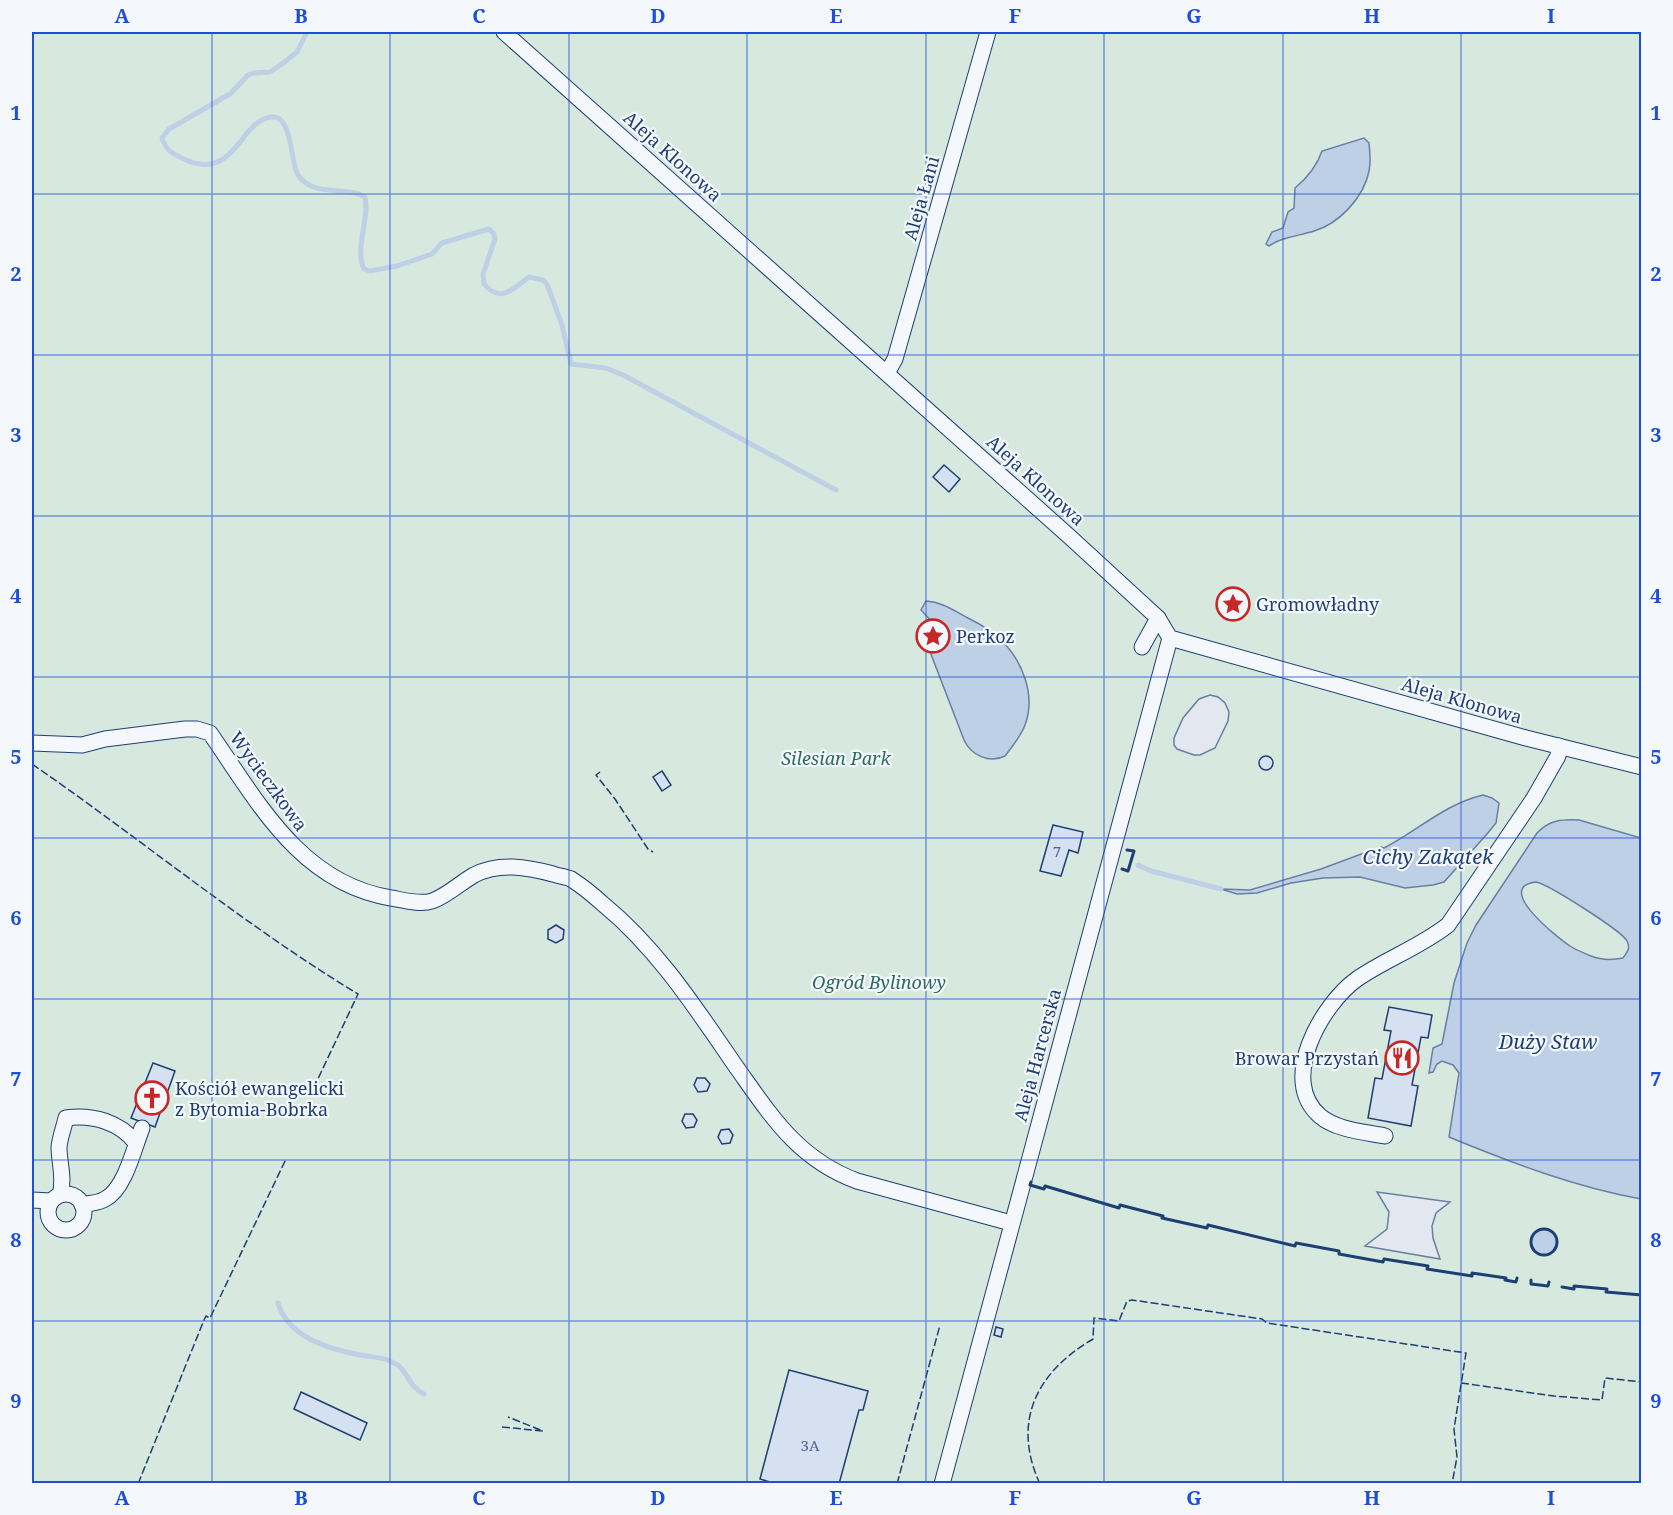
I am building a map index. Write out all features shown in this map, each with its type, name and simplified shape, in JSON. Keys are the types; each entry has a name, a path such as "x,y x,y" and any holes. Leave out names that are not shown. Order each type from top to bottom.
{"street":[{"name":"Aleja Klonowa","path":"504,32 1158,618 1170,638 1641,767"},
{"name":"Aleja Łani","path":"887,373 895,359 988,32"},
{"path":"1142,647 1158,618"},
{"name":"Aleja Harcerska","path":"942,1484 1170,638"},
{"name":"Wycieczkowa","path":"32,743 82,745 105,739 185,729 197,729 210,733 268,817 295,849 315,866 342,882 372,894 419,903 431,902 474,875 491,868 508,866 523,867 569,878 613,912 638,935 711,1031 767,1111 797,1146 842,1175 857,1181 1011,1223"},
{"path":"1385,1136 1336,1125 1322,1118 1312,1108 1304,1095 1301,1078 1306,1054 1315,1033 1344,990 1357,979 1429,940 1448,925 1534,798 1558,756 1559,746"},
{"path":"32,1200 55,1198 72,1195 82,1204 84,1214 80,1224 71,1230 62,1231 53,1226 47,1211 55,1198 62,1188 59,1145 66,1118 84,1115 118,1126 136,1143"},
{"path":"82,1204 104,1200 114,1193 124,1175 142,1128"}],"green space":[{"name":"Silesian Park","path":"32,32 1641,32 1641,1483 32,1483"}],"shaded area":[{"path":"1210,695 1218,697 1225,703 1229,712 1228,721 1215,748 1200,755 1177,749 1174,745 1174,738 1183,718 1199,699"},
{"path":"1377,1192 1450,1202 1436,1213 1432,1226 1433,1238 1440,1259 1365,1246 1387,1229 1389,1212"}],"water":[{"path":"1364,138 1369,143 1369,171 1362,190 1349,208 1323,227 1269,246 1266,244 1272,232 1283,228 1288,212 1294,208 1295,188 1311,171 1322,151"},
{"name":"Perkoz","path":"926,601 947,607 990,631 1016,659 1026,680 1028,714 1021,733 1005,756 993,759 981,757 971,750 964,740 929,649 929,644 937,634 932,622 921,610"},
{"name":"Cichy Zakątek","path":"1483,795 1499,803 1496,823 1444,882 1405,888 1360,877 1323,878 1291,883 1257,893 1237,894 1221,889 1250,890 1321,869 1364,853 1375,852 1444,811"},
{"name":"Duży Staw","path":"1561,820 1579,820 1641,838 1641,1199 1592,1188 1544,1173 1449,1137 1459,1073 1453,1065 1442,1061 1437,1064 1433,1072 1429,1073 1433,1048 1442,1044 1454,983 1467,943 1476,925 1537,833 1551,823","holes":["1536,882 1584,908 1622,936 1629,946 1623,958 1603,959 1583,953 1570,946 1543,924 1532,913 1521,893 1525,886"]},
{"path":"1544,1229 1553,1233 1557,1242 1553,1251 1544,1255 1535,1251 1531,1242 1535,1233"}],"building":[{"path":"944,465 960,479 949,492 933,477"},
{"path":"1263,756 1269,756 1273,763 1269,770 1263,770 1259,766 1259,760"},
{"path":"662,771 671,785 662,791 653,777"},
{"path":"1053,825 1083,832 1078,853 1069,850 1061,876 1040,871"},
{"path":"556,925 564,930 563,939 556,943 548,939 548,930"},
{"name":"Browar Przystań","path":"1389,1007 1432,1015 1428,1038 1421,1037 1412,1085 1418,1086 1411,1126 1368,1118 1375,1078 1382,1079 1391,1031 1384,1030"},
{"name":"Kościół ewangelicki z Bytomia-Bobrka","path":"153,1063 175,1071 155,1127 131,1118"},
{"path":"697,1078 705,1078 710,1084 707,1091 698,1092 694,1085"},
{"path":"685,1114 693,1114 697,1120 694,1127 686,1128 682,1121"},
{"path":"729,1129 733,1135 730,1143 722,1144 718,1137 721,1130"},
{"path":"996,1327 1003,1329 1001,1337 994,1335"},
{"path":"789,1370 868,1391 863,1410 859,1410 839,1484 776,1484 760,1479"},
{"path":"301,1392 367,1423 360,1440 294,1409"}],"waterway":[{"path":"307,32 297,52 282,64 270,72 248,75 230,94 169,129 162,138 168,149 184,159 201,164 215,163 226,157 260,121 271,117 278,118 287,131 295,169 305,182 313,187 349,192 365,197 366,215 361,243 361,261 364,269 370,271 397,266 432,254 442,243 489,229 495,239 483,274 484,284 490,290 501,294 512,290 529,277 543,280 547,284 562,325 571,364 606,368 625,376 836,490"},
{"path":"1138,865 1151,871 1221,889"},
{"path":"278,1303 283,1315 300,1333 335,1349 392,1362 401,1368 418,1391 424,1394"}],"fence":[{"path":"32,764 233,911 358,994 316,1083"},
{"path":"600,772 596,775 648,849 653,852"},
{"path":"138,1484 204,1320 206,1316 210,1318 286,1159"},
{"path":"1040,1484 1032,1461 1028,1439 1029,1419 1035,1400 1044,1383 1057,1367 1073,1352 1093,1339 1094,1318 1119,1321 1127,1301 1132,1300 1466,1353 1454,1429 1457,1457 1452,1484"},
{"path":"897,1484 940,1325"},
{"path":"1461,1383 1602,1400 1605,1378 1642,1382"},
{"path":"502,1427 543,1431 508,1417"}],"wall":[{"path":"1122,869 1128,871 1134,851 1127,850"},
{"path":"1031,1182 1030,1185 1044,1189 1045,1186 1119,1208 1120,1205 1163,1216 1162,1218 1207,1228 1208,1225 1295,1246 1296,1243 1339,1251 1339,1254 1383,1262 1384,1259 1428,1266 1427,1269 1472,1276 1472,1273 1506,1278 1505,1280 1516,1282 1517,1278"},
{"path":"1544,1229 1553,1233 1557,1242 1553,1251 1544,1255 1535,1251 1531,1242 1535,1233 1544,1229"},
{"path":"1531,1280 1531,1284 1548,1286 1549,1282"},
{"path":"1562,1287 1607,1289 1606,1292 1642,1295"}],"place":[{"name":"Gromowładny","path":"1233,604"},
{"name":"Perkoz","path":"933,636"},
{"name":"Browar Przystań","path":"1402,1058"},
{"name":"Kościół ewangelicki z Bytomia-Bobrka","path":"152,1098"}],"park label":[{"name":"Ogród Bylinowy","path":"879,982"}]}
